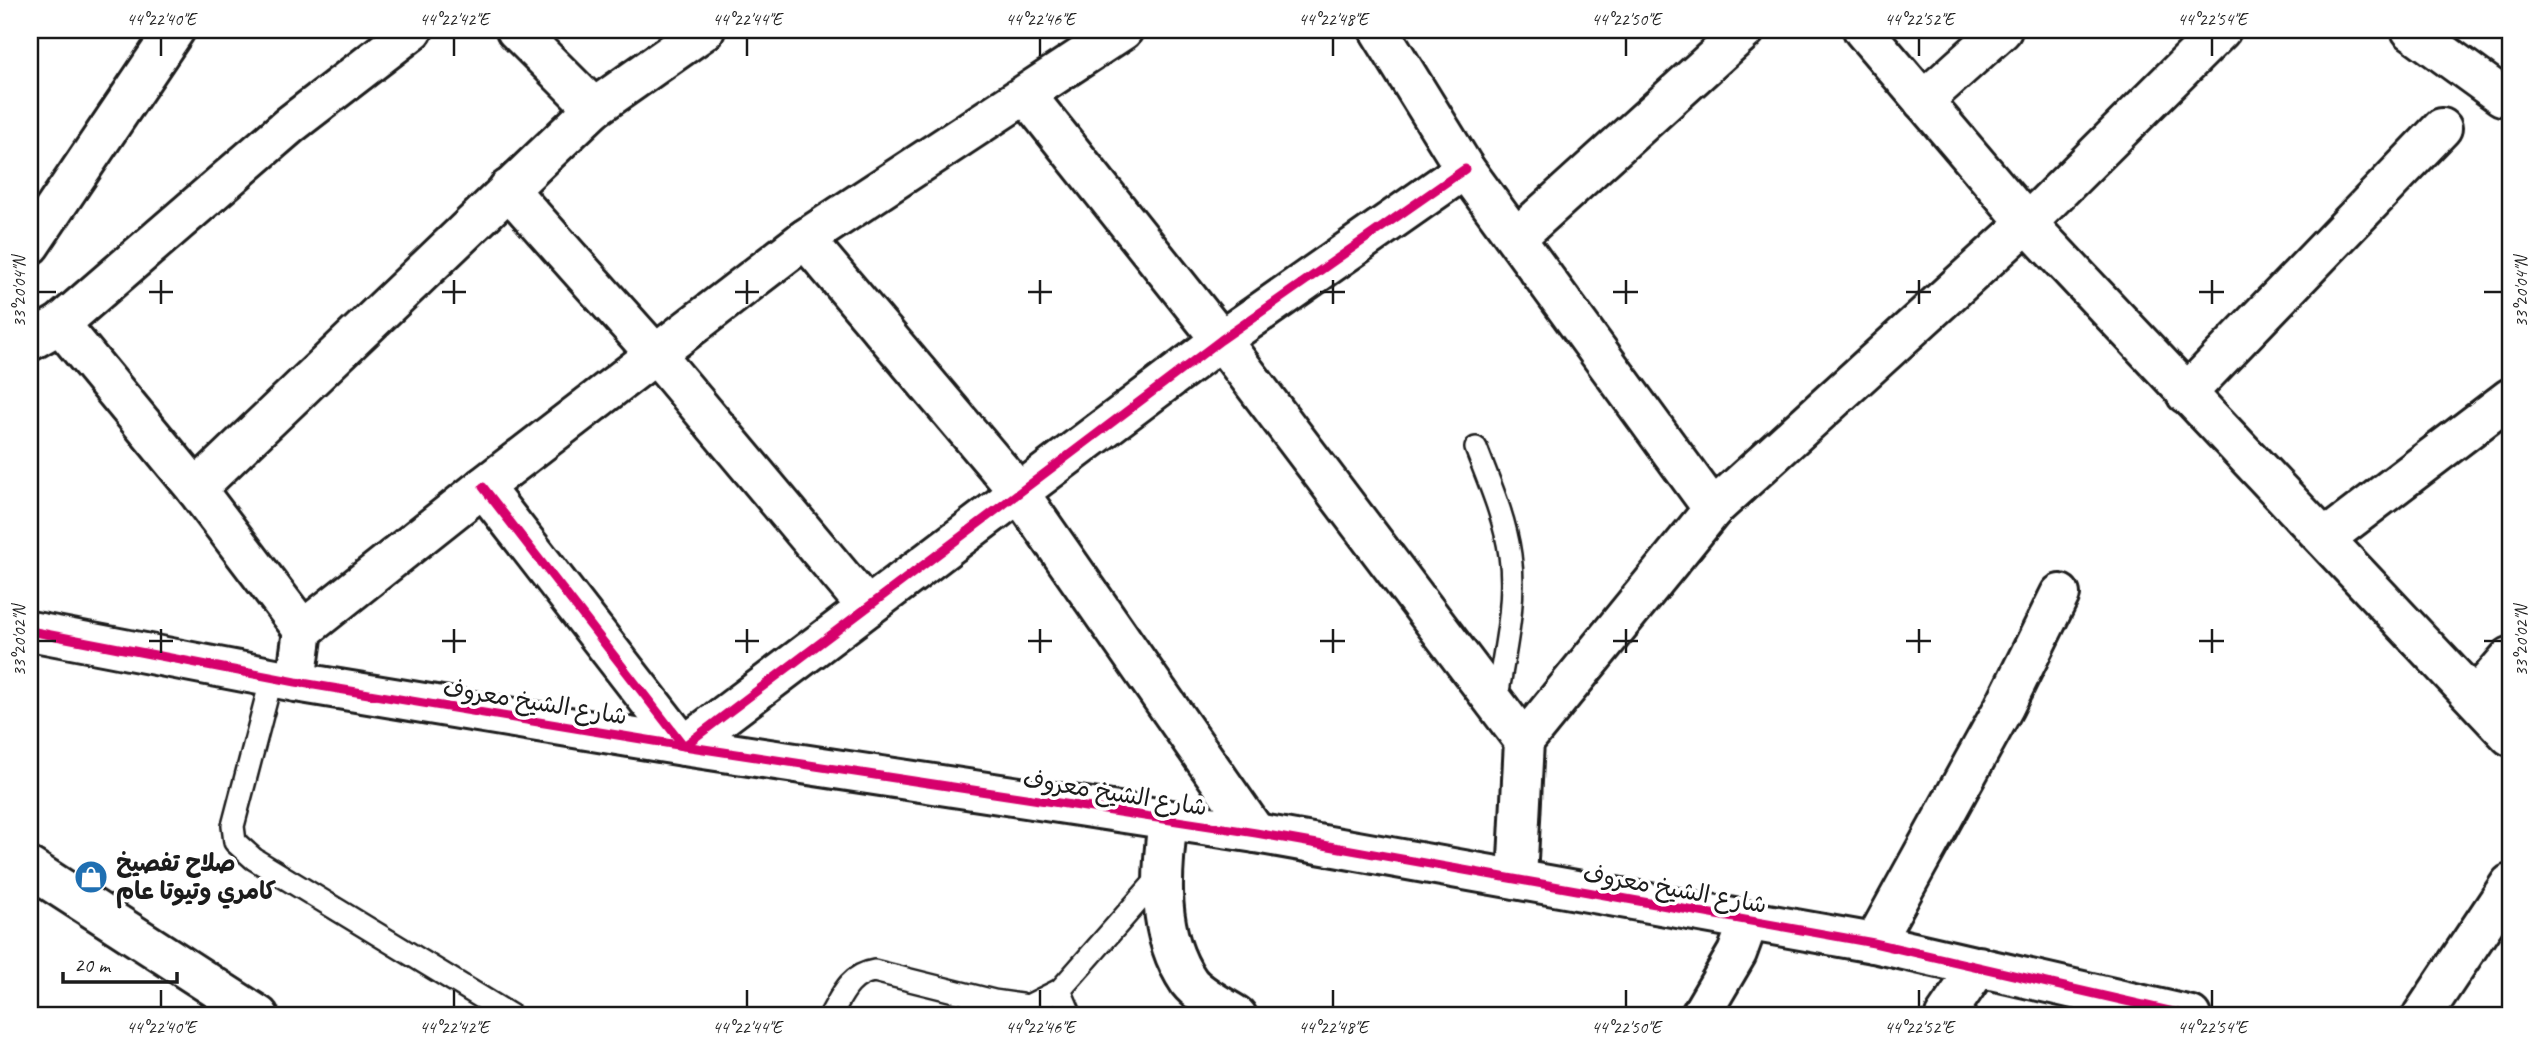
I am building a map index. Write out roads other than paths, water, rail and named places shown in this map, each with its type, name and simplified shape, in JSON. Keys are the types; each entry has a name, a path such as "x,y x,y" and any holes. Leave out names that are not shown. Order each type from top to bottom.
{"street":[{"path":"30,245 175,30"},
{"path":"303,631 196,489 45,332 291,124 413,30"},
{"path":"516,30 594,108"},
{"path":"196,489 594,108 705,30"},
{"path":"284,679 303,631 483,487 805,239 1122,30"},
{"path":"1379,30 1465,169 1713,509"},
{"path":"1517,237 1745,30"},
{"path":"1863,30 2027,223 2186,394 2326,537 2510,736"},
{"path":"1923,101 2002,30"},
{"path":"1517,879 1524,741 1713,509 2027,223 2221,30"},
{"path":"2411,30 2502,96 2510,98"},
{"path":"1026,95 1222,340 1524,741"},
{"path":"2186,394 2442,128"},
{"path":"483,487 684,746 1018,491 1222,340 1465,169"},
{"path":"509,189 656,355 867,607"},
{"path":"805,239 1018,491 1256,833"},
{"path":"2326,537 2510,398"},
{"path":"1874,943 2004,707 2060,594"},
{"name":"شارع الشيخ معروف","path":"30,631 284,679 684,746 1256,833 1517,879 1748,923 1874,943 2190,1016"},
{"path":"2476,698 2510,657"},
{"path":"1168,820 1161,875 1168,937 1190,984 1237,1016"},
{"path":"30,868 259,1016"},
{"path":"2422,1016 2509,888"},
{"path":"1700,1016 1737,953 1748,923"},
{"path":"1945,1016 1979,966"}],"lane":[{"path":"1476,448 1503,522 1510,555 1512,585 1496,704"},
{"path":"284,679 233,826 235,842 254,859 512,1016"},
{"path":"830,1016 853,979 859,974 874,971 994,1001 1028,1006 1060,990 1161,875"},
{"path":"1060,990 1071,1016"}],"place":[{"name":"صلاح تفصيخ كامري وتيوتا عام","path":"91,877"}]}
